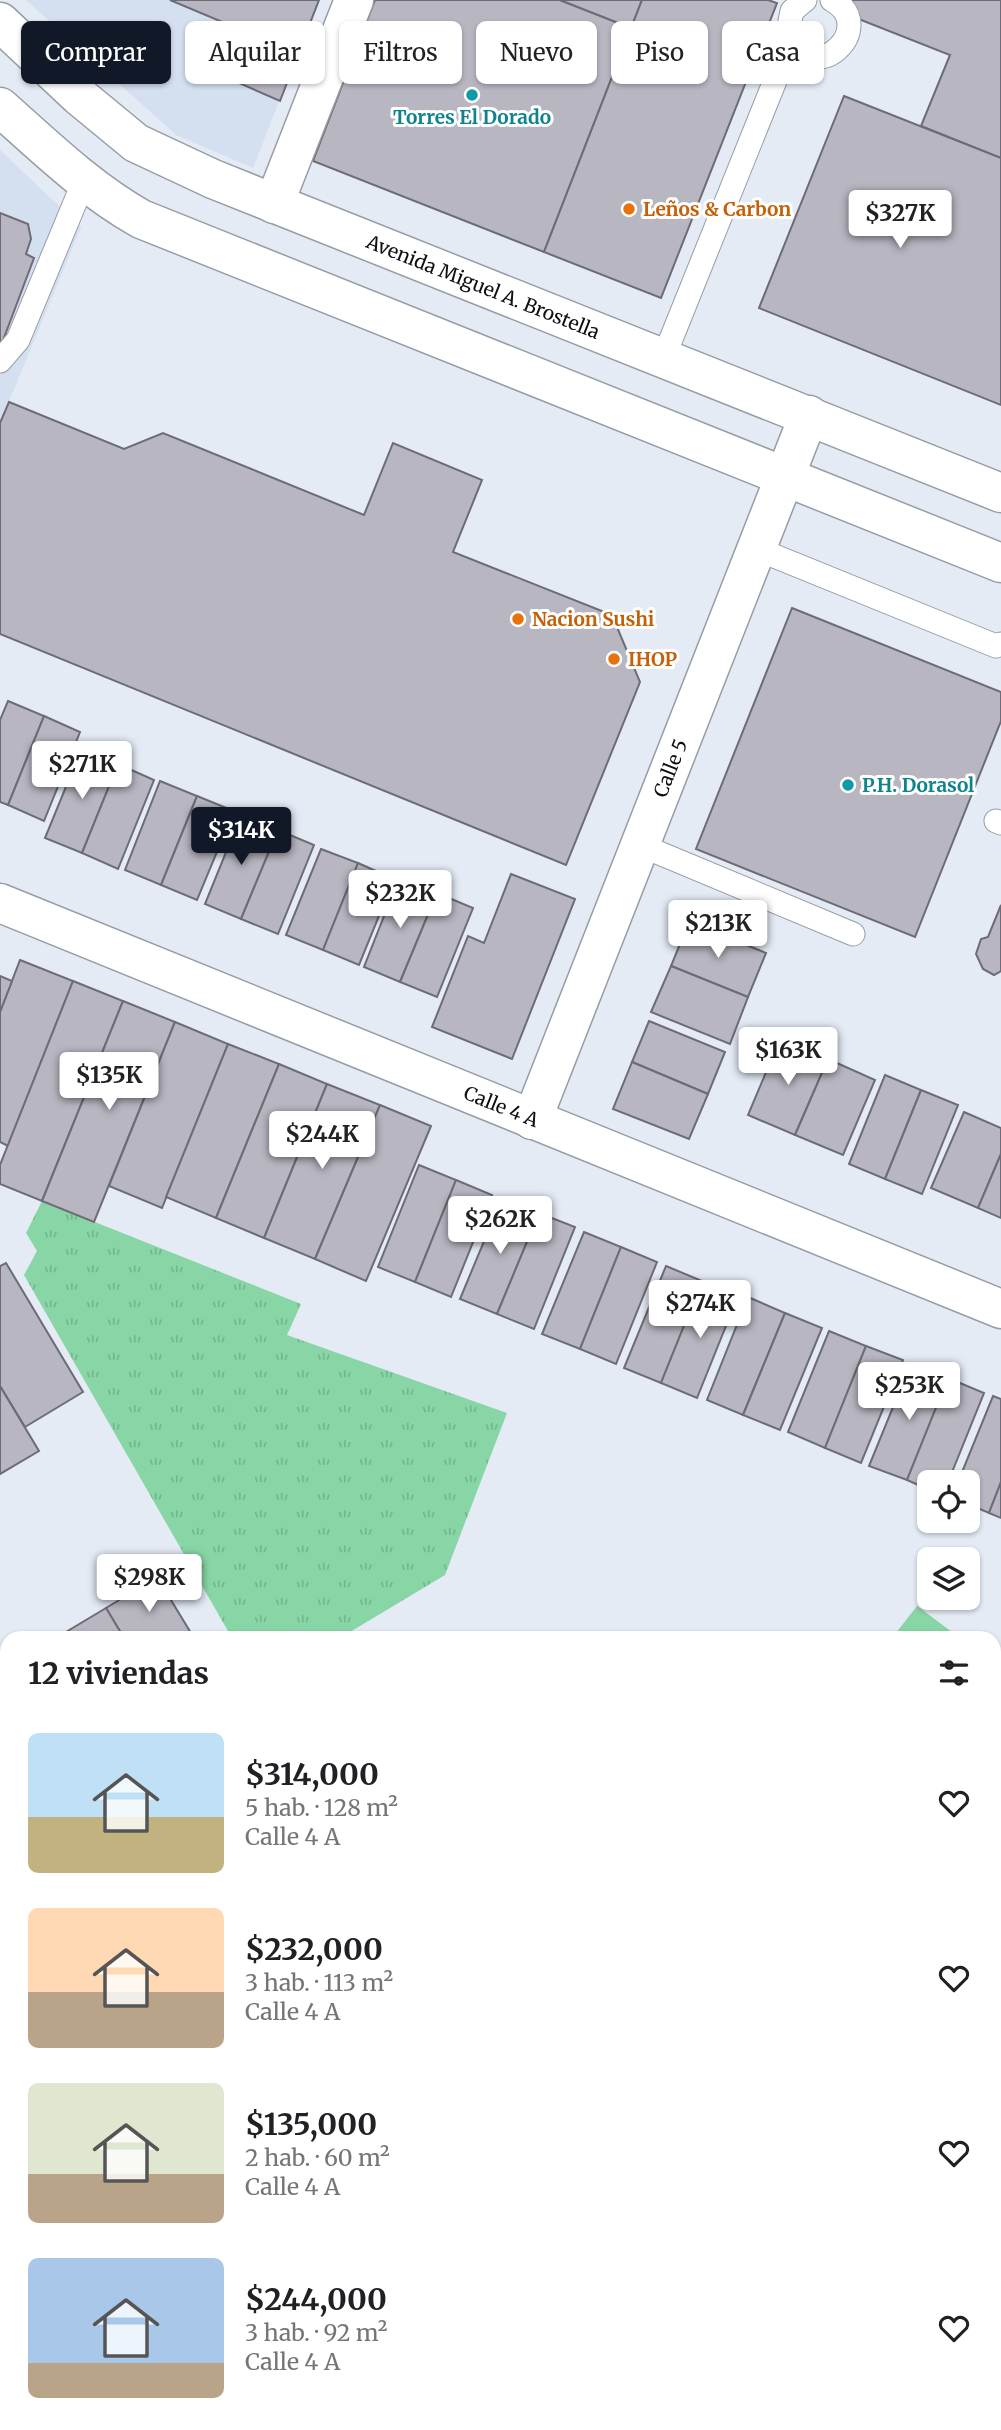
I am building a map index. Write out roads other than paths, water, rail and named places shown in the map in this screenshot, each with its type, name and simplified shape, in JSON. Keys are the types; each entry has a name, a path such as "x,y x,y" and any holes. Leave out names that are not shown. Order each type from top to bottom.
{"main road":[{"path":"274,204 354,0"},
{"name":"Avenida Miguel A. Brostella","path":"0,22 79,96 136,143 274,204 809,415 1001,494"},
{"path":"0,107 83,181 110,202 141,219 1001,563"},
{"name":"Calle 5","path":"532,1120 809,415"},
{"name":"Calle 4 A","path":"0,903 1001,1309"}],"lane":[{"path":"788,21 792,11 804,0"},
{"path":"824,55 835,53 842,46 849,29 848,19 838,3 832,0"},
{"path":"663,359 774,84"},
{"path":"0,361 18,340 83,181"},
{"path":"757,549 999,641"},
{"path":"640,845 853,934"}],"place":[{"name":"Torres El Dorado","path":"472,95"},
{"name":"Leños & Carbon","path":"629,209"},
{"name":"Nacion Sushi","path":"518,619"},
{"name":"IHOP","path":"614,659"},
{"name":"P.H. Dorasol","path":"848,785"}]}
